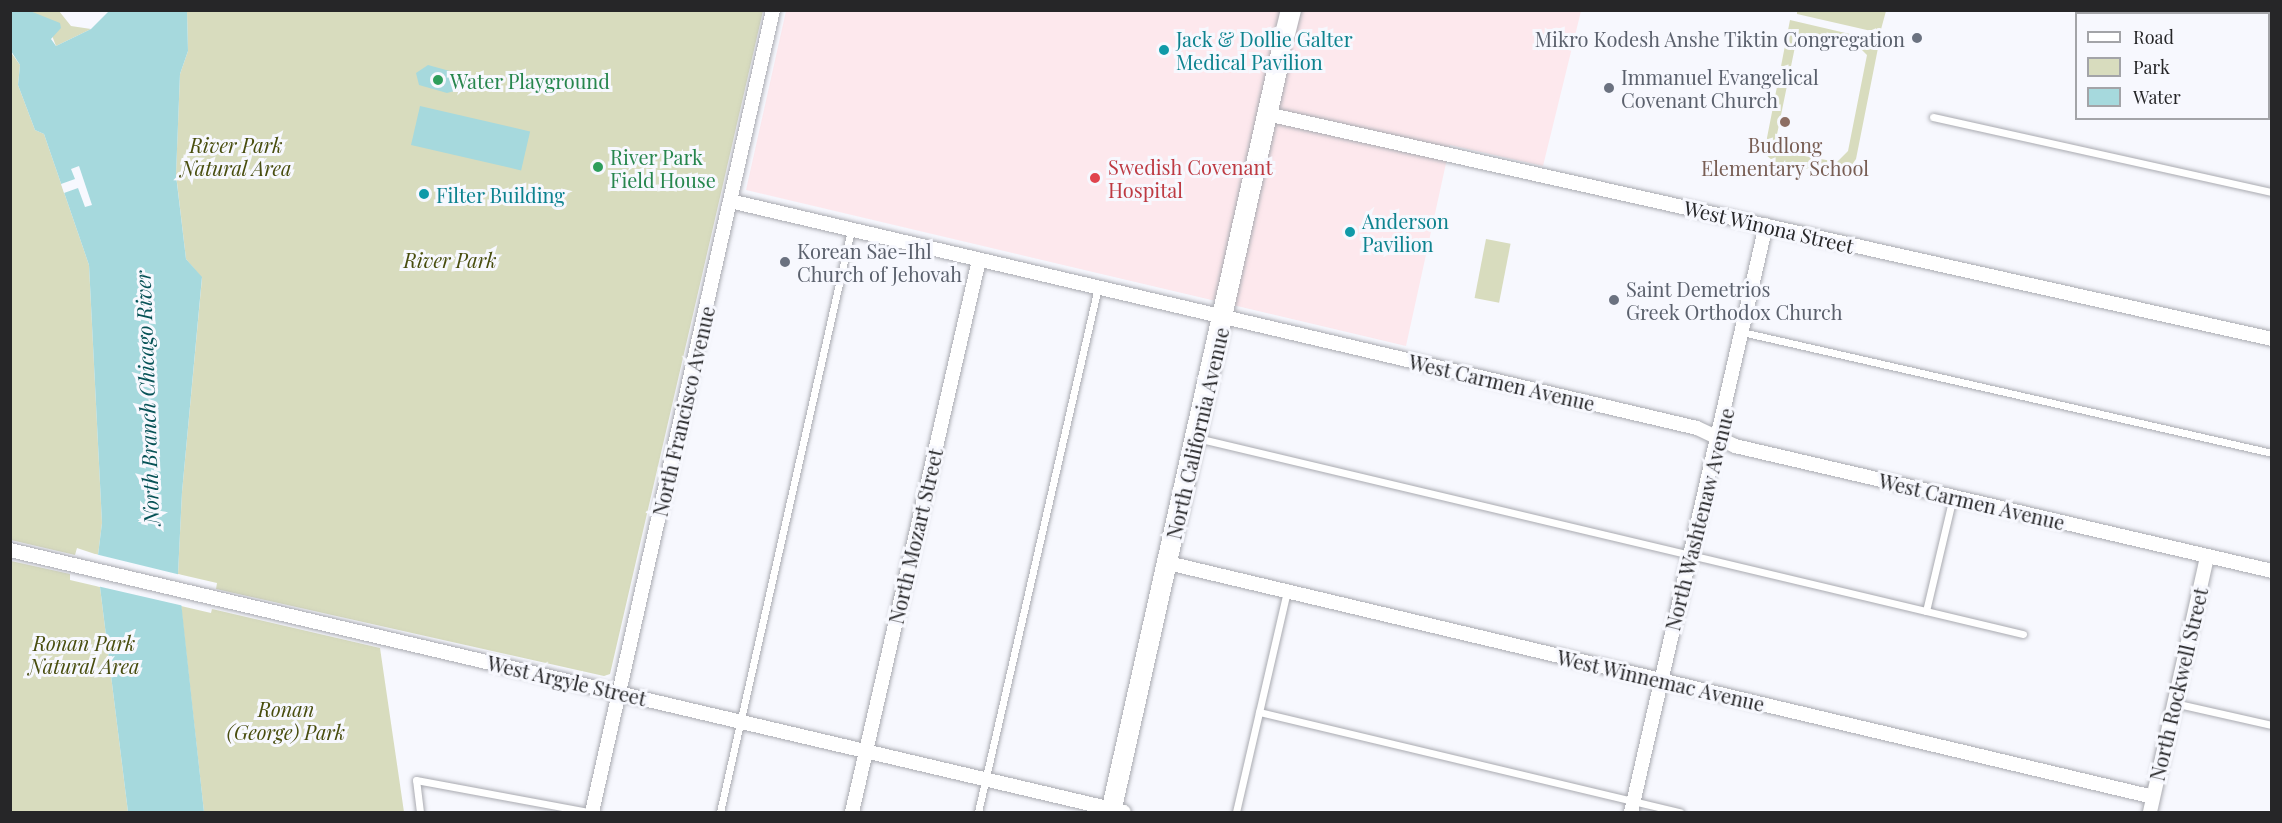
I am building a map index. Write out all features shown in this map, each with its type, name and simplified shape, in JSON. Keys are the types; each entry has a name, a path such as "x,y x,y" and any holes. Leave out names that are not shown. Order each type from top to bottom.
{"main road":[{"name":"North California Avenue","path":"1116,812 1168,563 1291,10"}],"street":[{"name":"North Francisco Avenue","path":"590,813 773,10"},
{"name":"West Winona Street","path":"1267,114 2271,339"},
{"name":"West Carmen Avenue","path":"730,201 1686,425 1735,446 2271,571"},
{"name":"North Washtenaw Avenue","path":"1632,807 1688,555 1743,332 1766,225"},
{"name":"North Mozart Street","path":"852,813 979,260"},
{"name":"West Argyle Street","path":"10,550 619,692 1116,812"},
{"name":"North Rockwell Street","path":"2150,813 2207,556"},
{"name":"West Winnemac Avenue","path":"1168,563 2153,797"}],"lane":[{"path":"1933,117 2271,192"},
{"path":"720,813 851,230"},
{"path":"978,813 1098,287"},
{"path":"1743,332 2271,453"},
{"path":"1197,438 2023,634"},
{"path":"1926,611 1953,497"},
{"path":"1236,813 1287,591"},
{"path":"2174,703 2271,725"},
{"path":"1259,712 1632,807 1680,813"},
{"path":"420,813 416,780 590,813"}],"shaded area":[{"name":"Swedish Covenant Hospital","path":"786,11 1581,11 1543,166 1450,145 1406,346 746,190"}],"green space":[{"path":"1886,10 1880,33 1797,14 1797,11"},
{"path":"30,11 59,11 71,26 91,29 56,46 46,20"},
{"name":"River Park","path":"187,11 763,11 610,674 604,676 216,589 217,583 178,574 182,492 202,278 186,259 176,174 180,74 188,51"},
{"path":"1790,20 1867,38 1878,48 1856,159 1846,173 1834,174 1774,162 1764,153","holes":["1804,34 1812,34 1856,44 1867,55 1848,151 1837,162 1783,152 1775,144 1796,42"]},
{"path":"10,51 20,65 18,85 35,130 44,134 89,265 102,523 98,555 77,548 75,555 11,540"},
{"path":"1486,239 1511,244 1499,303 1475,298"},
{"name":"Ronan Park Natural Area","path":"11,561 70,574 70,580 100,587 128,812 11,812"},
{"name":"Ronan (George) Park","path":"181,606 211,613 212,609 380,648 404,812 204,812"}],"water":[{"name":"North Branch Chicago River","path":"11,11 30,11 60,23 61,28 51,39 56,46 91,29 109,11 187,11 188,51 180,74 176,175 186,259 202,277 182,492 178,574 204,812 128,812 100,587 98,555 102,523 89,265 44,134 35,130 18,85 20,65 11,51"},
{"name":"Water Playground","path":"428,65 457,73 460,79 458,90 447,93 419,85 416,73"},
{"path":"420,106 530,131 521,170 411,145"}],"pier":[{"path":"79,166 92,205 85,207 78,188 64,193 61,184 75,179 71,169"},
{"path":"95,554 181,575 184,606 97,586"}],"place":[{"name":"Mikro Kodesh Anshe Tiktin Congregation","path":"1917,38"},
{"name":"Jack & Dollie Galter Medical Pavilion","path":"1164,50"},
{"name":"Water Playground","path":"438,80"},
{"name":"Immanuel Evangelical Covenant Church","path":"1609,88"},
{"name":"Budlong Elementary School","path":"1785,122"},
{"name":"River Park Field House","path":"598,167"},
{"name":"Swedish Covenant Hospital","path":"1095,178"},
{"name":"Filter Building","path":"424,194"},
{"name":"Anderson Pavilion","path":"1350,232"},
{"name":"Korean Sae-Ihl Church of Jehovah","path":"785,262"},
{"name":"Saint Demetrios Greek Orthodox Church","path":"1614,300"}],"park label":[{"name":"River Park Natural Area","path":"236,156"}]}
